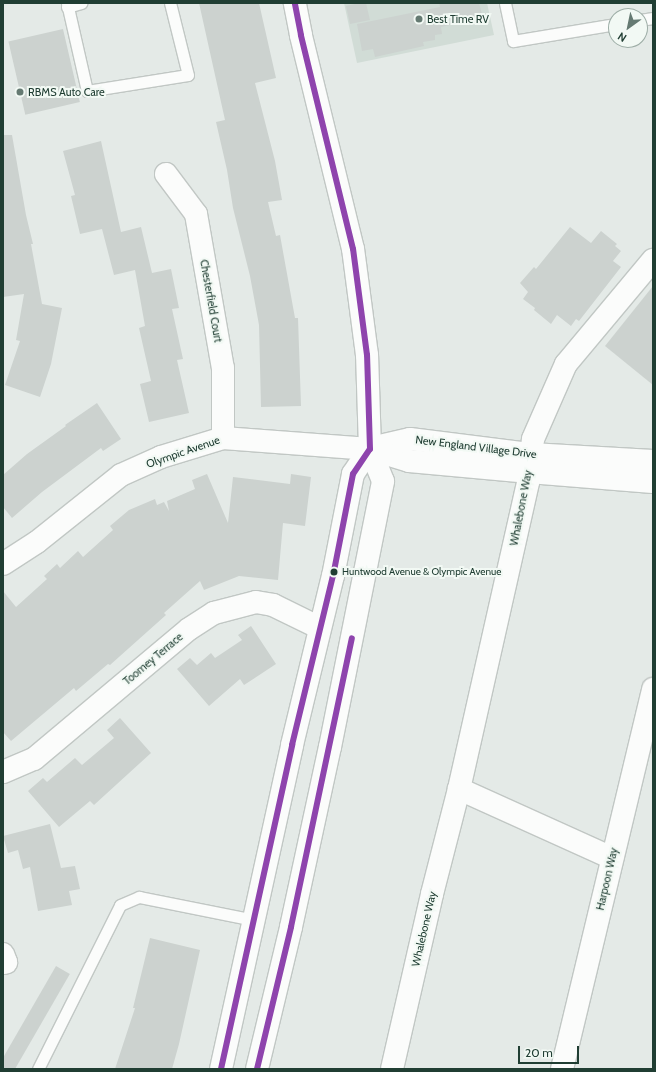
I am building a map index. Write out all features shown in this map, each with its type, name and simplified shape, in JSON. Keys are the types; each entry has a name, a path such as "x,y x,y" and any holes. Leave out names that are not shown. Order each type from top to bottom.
{"street":[{"path":"258,1069 291,927 325,769 383,481 370,449 367,356 353,249 303,43 295,3"},
{"name":"Chesterfield Court","path":"166,174 196,214 223,368 223,438"},
{"name":"Whalebone Way","path":"392,1069 432,894 459,789 526,490 533,440 566,364 653,260"},
{"name":"Olympic Avenue","path":"3,564 37,542 121,475 161,457 223,438 370,449"},
{"name":"New England Village Drive","path":"370,449 410,439 530,463 653,482"},
{"path":"221,1069 292,745 333,576 353,474 370,449"},
{"name":"New England Village Drive","path":"530,463 653,461"},
{"name":"Toomey Terrace","path":"3,772 34,759 188,629 214,613 249,603 273,605 320,628"},
{"name":"Harpoon Way","path":"562,1069 653,689"},
{"path":"459,789 612,858"}],"lane":[{"path":"81,3 67,5 87,91 188,75 170,3"},
{"path":"505,3 513,41 608,25"},
{"path":"38,1069 120,905 139,897 254,920"}],"shaded area":[{"name":"Best Time RV","path":"344,3 487,3 494,35 357,63"}],"building":[{"path":"199,3 259,3 276,78 255,83 275,161 282,200 268,202 276,236 280,235 295,318 298,318 301,406 261,407 259,325 250,276 233,208 227,170 216,122 225,120"},
{"path":"366,3 370,20 350,24 346,6"},
{"path":"439,3 479,3 483,18 441,27 442,34 435,35 435,40 423,42 424,46 375,57 373,49 362,51 357,24 440,7"},
{"path":"63,29 80,102 25,115 8,42"},
{"path":"3,135 12,135 26,215 33,244 31,244 42,304 62,308 51,364 40,397 5,385 20,341 16,340 24,294 3,297"},
{"path":"101,141 121,232 141,227 152,273 171,269 179,308 172,309 183,359 177,360 189,413 149,422 140,384 151,381 139,328 145,326 135,270 114,275 102,229 80,234 71,196 75,195 63,151"},
{"path":"570,227 591,243 601,231 617,244 615,246 621,251 613,261 621,267 579,321 576,319 571,326 557,315 551,324 534,310 535,308 523,299 528,292 520,283 534,267 536,269"},
{"path":"653,286 653,385 605,346"},
{"path":"97,403 121,439 103,451 101,448 42,492 12,518 3,507 3,475 27,454"},
{"path":"207,474 228,523 233,477 290,484 291,474 311,477 305,526 283,523 278,580 239,576 204,590 200,581 164,613 166,615 110,665 108,664 76,691 74,688 11,741 3,732 3,591 16,607 47,579 44,576 57,564 60,568 78,551 83,557 113,530 110,526 129,510 155,499 157,505 164,502 169,511 167,501 195,489 192,480"},
{"path":"251,626 276,664 244,685 240,679 209,706 177,669 190,658 197,665 211,653 215,658 242,640 238,635"},
{"path":"120,718 151,753 94,805 90,801 59,827 28,791 43,778 47,782 75,758 82,765 114,738 107,730"},
{"path":"50,824 61,868 75,866 80,889 69,891 72,905 38,911 30,867 23,869 18,850 8,853 3,836"},
{"path":"150,938 200,950 179,1044 172,1069 115,1069 135,1008 133,1008"},
{"path":"56,966 70,974 15,1069 3,1069 3,1058"}],"transit line":[{"path":"221,1069 292,745 333,576 353,474 370,449 367,355 353,249 301,35 295,3"},
{"path":"257,1069 291,927 352,638"}],"place":[{"name":"Best Time RV","path":"419,19"},
{"name":"RBMS Auto Care","path":"20,92"},
{"name":"Huntwood Avenue & Olympic Avenue","path":"334,572"}]}
